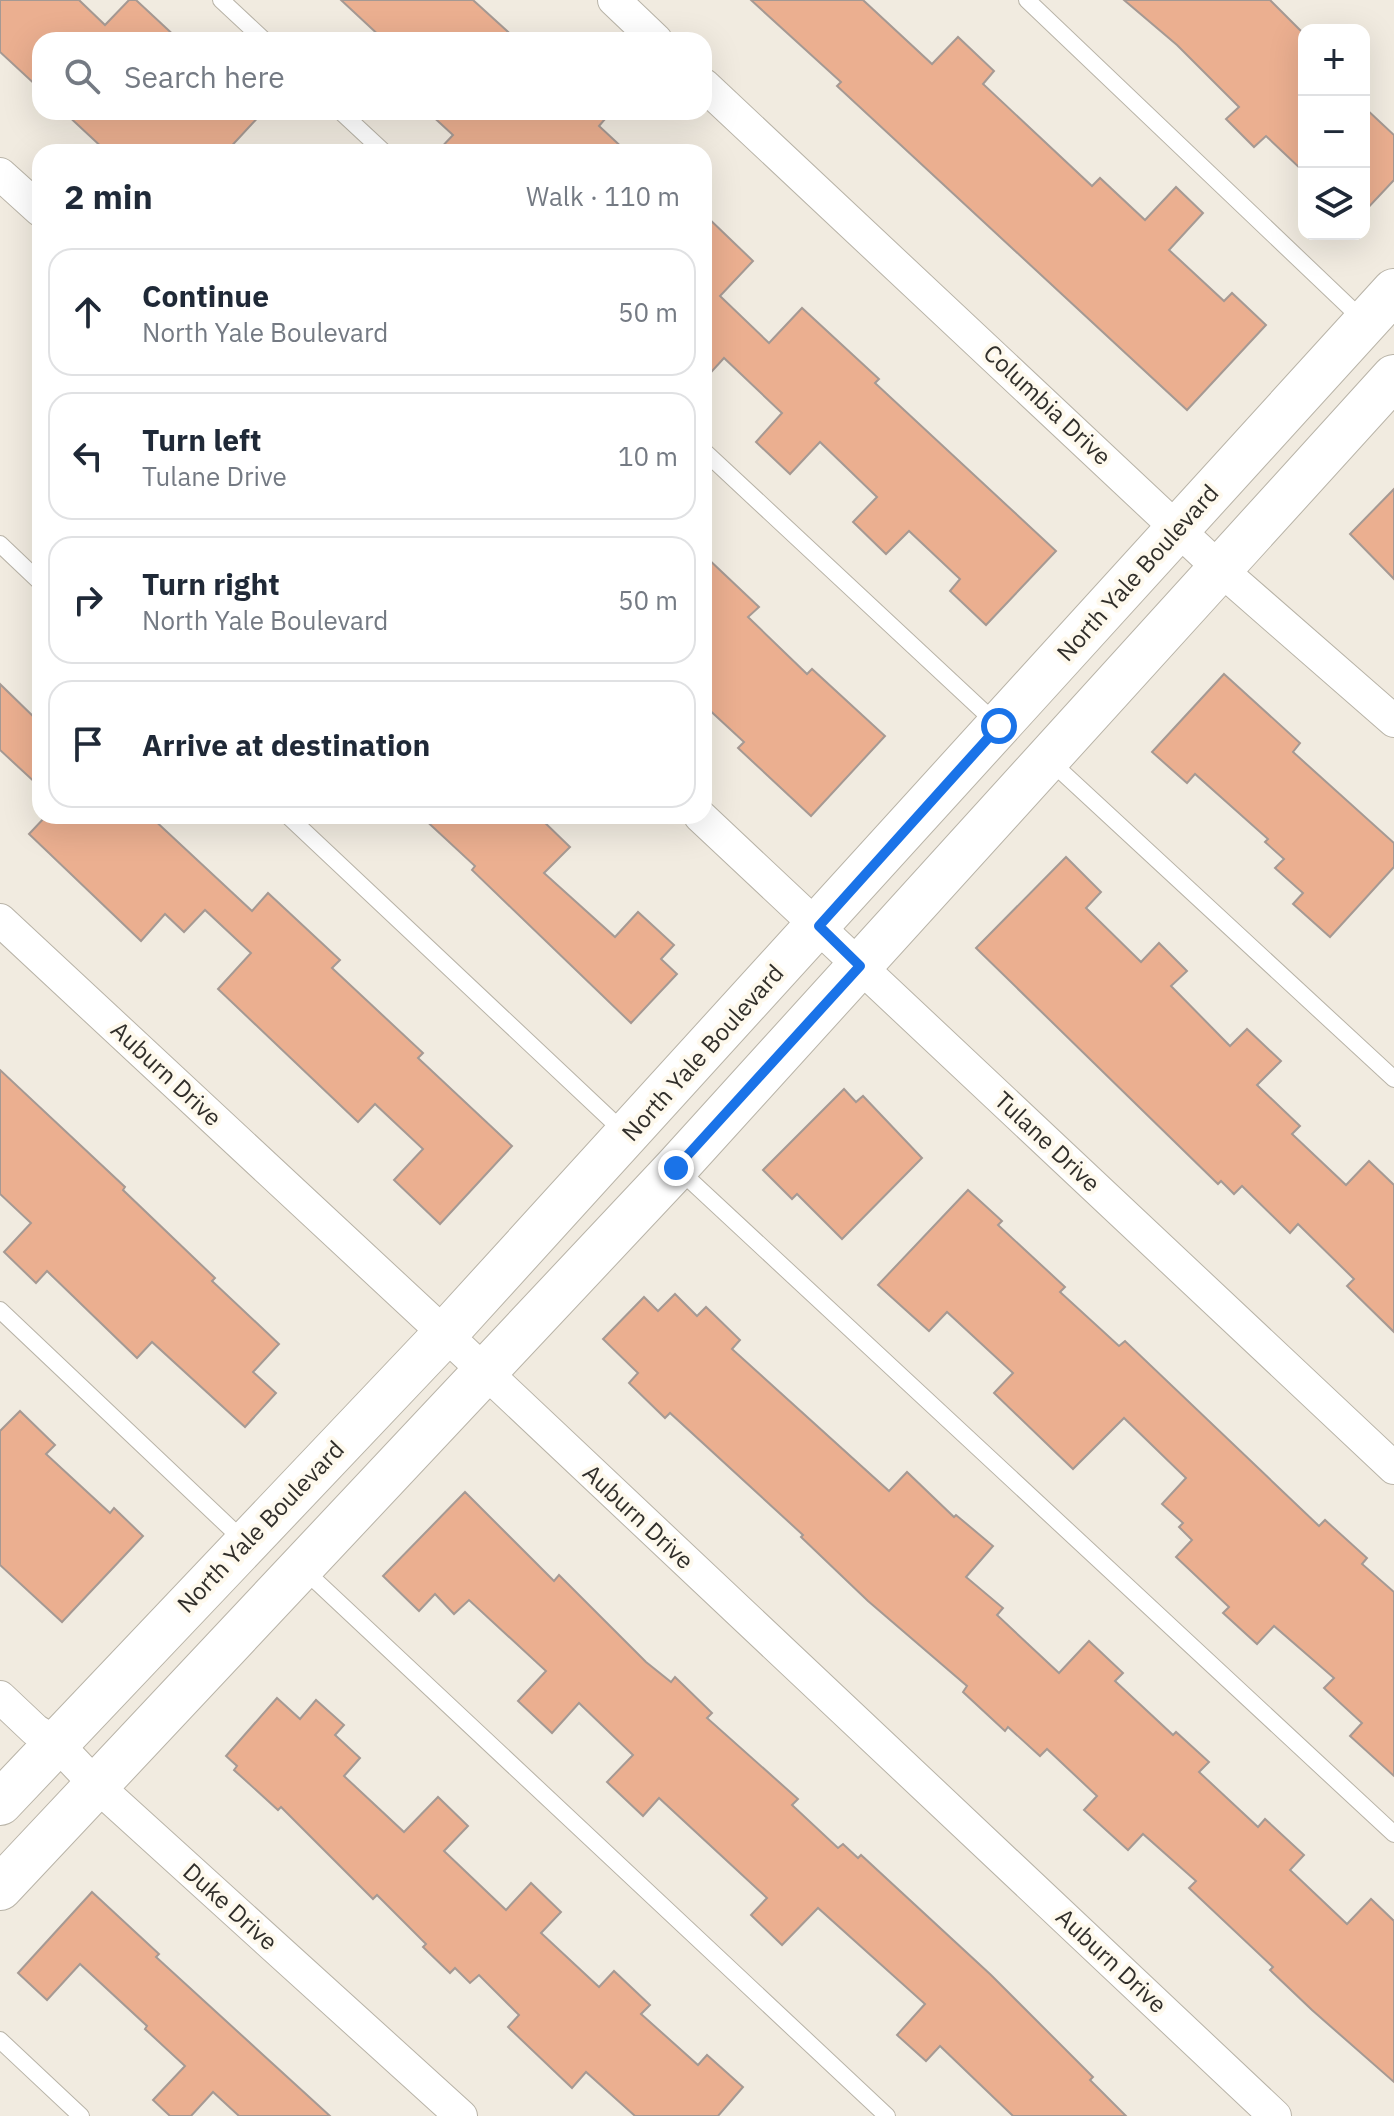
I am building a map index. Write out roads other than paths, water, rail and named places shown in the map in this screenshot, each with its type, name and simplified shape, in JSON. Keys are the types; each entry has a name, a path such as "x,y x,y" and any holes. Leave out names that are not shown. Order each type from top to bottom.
{"street":[{"path":"614,0 648,32"},
{"name":"Columbia Drive","path":"712,92 1220,569 1394,721"},
{"path":"0,174 32,203"},
{"name":"North Yale Boulevard","path":"0,1803 445,1334 1380,307"},
{"path":"0,1888 676,1168 1394,377"},
{"name":"Tulane Drive","path":"709,824 1394,1468"},
{"name":"Auburn Drive","path":"0,920 445,1334 1275,2116"},
{"name":"Duke Drive","path":"0,1697 35,1730 56,1743 96,1785 461,2116"}],"lane":[{"path":"221,0 255,32"},
{"path":"1027,0 1380,307"},
{"path":"350,120 375,144"},
{"path":"712,458 999,726"},
{"path":"0,544 32,574"},
{"path":"1048,759 1394,1079"},
{"path":"297,824 627,1135"},
{"path":"676,1168 1394,1834"},
{"path":"0,1310 246,1543"},
{"path":"301,1567 887,2116"},
{"path":"0,2040 81,2116"}]}
